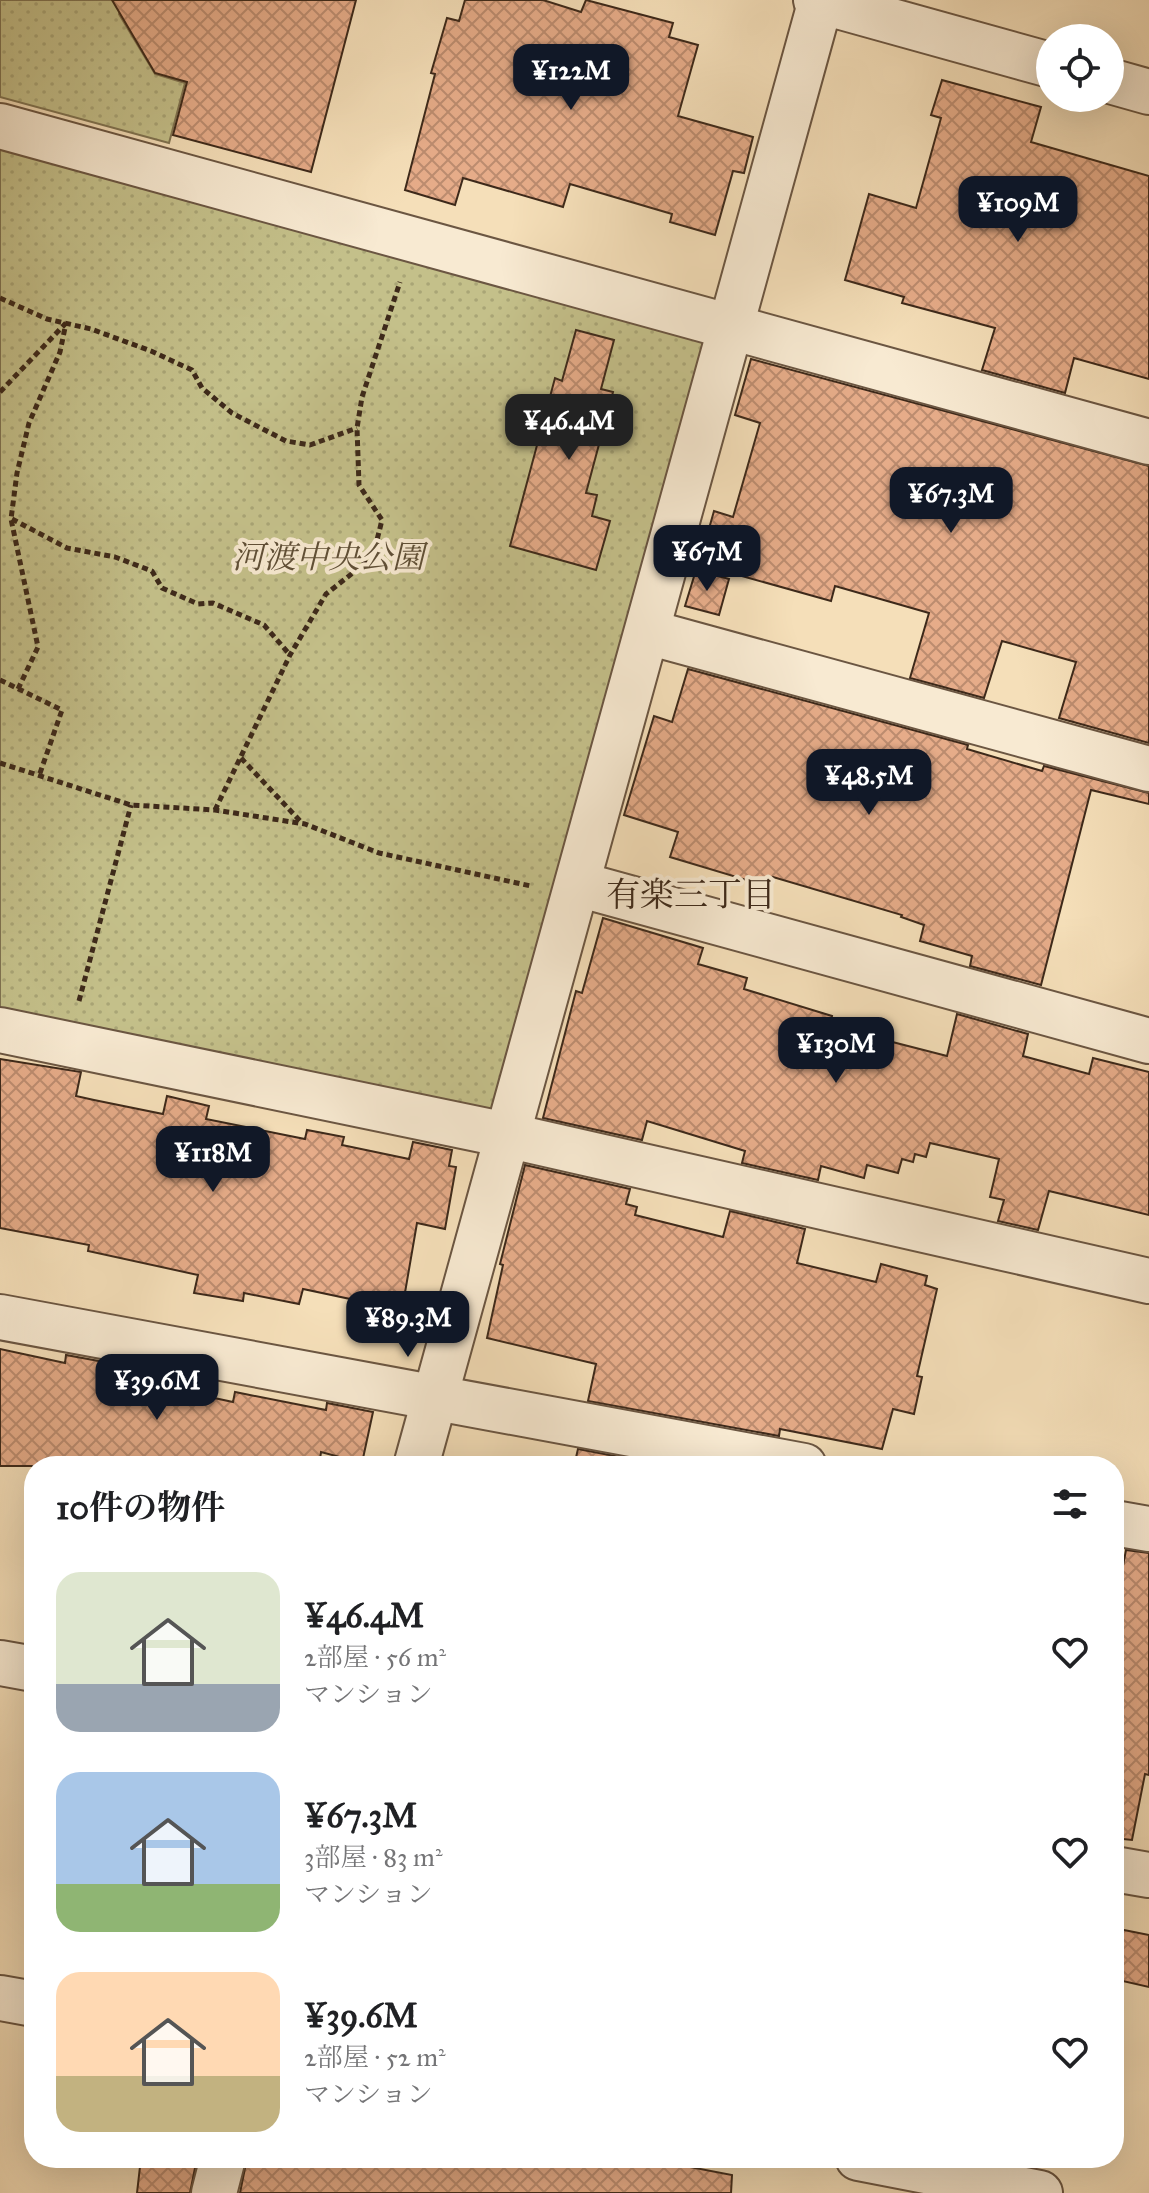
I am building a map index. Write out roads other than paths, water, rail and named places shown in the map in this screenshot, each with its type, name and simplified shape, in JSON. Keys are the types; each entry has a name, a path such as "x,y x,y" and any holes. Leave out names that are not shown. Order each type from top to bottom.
{"street":[{"path":"419,1456 648,632 819,0 1036,61"},
{"path":"1124,85 1149,92"},
{"path":"0,126 1149,442"},
{"path":"648,632 1149,769"},
{"path":"576,889 1149,1041"},
{"path":"0,1030 506,1135 1149,1281"},
{"path":"0,1317 749,1456"},
{"path":"1124,1525 1149,1529"},
{"path":"0,1663 24,1667"},
{"path":"1124,1871 1149,1875"},
{"path":"0,1998 24,2002"},
{"path":"214,2193 220,2168"},
{"path":"910,2168 1040,2193"}],"district":[{"name":"有楽三丁目","path":"691,894"}],"park label":[{"name":"河渡中央公園","path":"328,557"}]}
